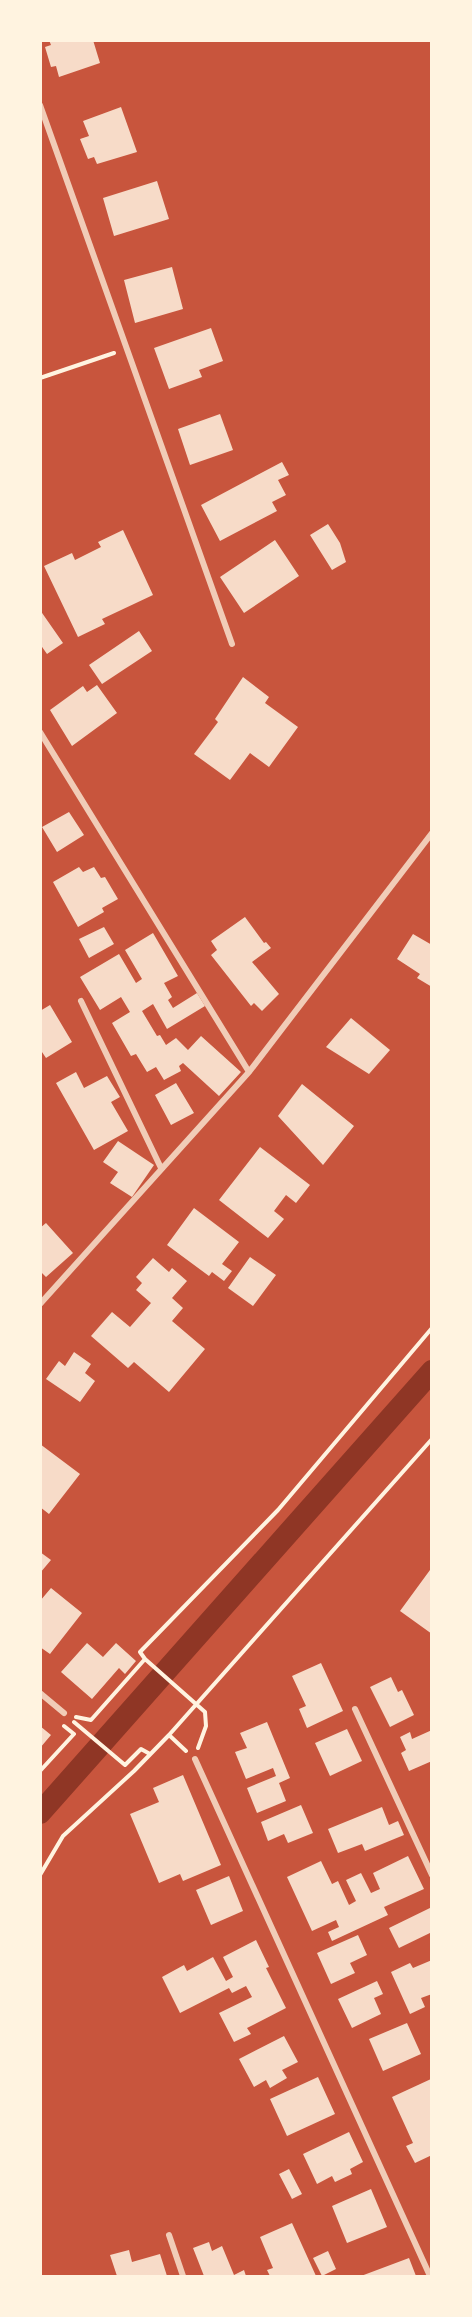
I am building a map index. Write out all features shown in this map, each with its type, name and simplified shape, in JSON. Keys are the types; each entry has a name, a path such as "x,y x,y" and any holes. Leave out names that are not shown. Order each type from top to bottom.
{"street":[{"path":"40,105 232,644"},
{"path":"40,732 249,1072"},
{"path":"40,1304 249,1072 432,833"},
{"path":"81,1001 161,1168"},
{"path":"40,1694 63,1712"},
{"path":"355,1709 432,1875"},
{"path":"195,1759 430,2277"},
{"path":"169,2235 183,2277"}],"path":[{"path":"40,378 126,348"},
{"path":"169,1736 195,1759 206,1726 205,1712 198,1703 145,1659 140,1652 278,1510 432,1328"},
{"path":"40,1875 63,1836 169,1736 432,1439"},
{"path":"40,1771 74,1734 55,1718 63,1712 91,1720 145,1659"},
{"path":"83,1729 125,1765 141,1749 150,1754"}],"building":[{"path":"49,40 93,40 100,63 59,77 56,66 51,67 45,47 51,45"},
{"path":"121,107 137,152 97,164 94,157 88,159 80,139 89,136 83,121"},
{"path":"157,181 169,219 114,236 103,198"},
{"path":"172,267 183,309 135,323 124,280"},
{"path":"211,328 223,361 199,370 202,377 169,389 154,348"},
{"path":"220,414 233,450 190,465 178,429"},
{"path":"282,462 289,475 278,480 286,495 272,502 277,511 220,541 201,505"},
{"path":"328,524 340,543 346,562 332,570 310,535"},
{"path":"123,530 153,595 102,619 105,624 78,637 44,566 72,553 75,560 101,547 98,542"},
{"path":"275,540 299,576 244,613 220,577"},
{"path":"40,610 63,643 47,654 40,644"},
{"path":"139,631 152,651 102,684 89,665"},
{"path":"243,677 269,697 265,703 298,727 269,767 250,753 230,780 194,754 218,722 215,719"},
{"path":"97,685 117,713 72,746 50,710 83,686 87,692"},
{"path":"69,812 84,835 57,852 42,827"},
{"path":"79,867 83,872 94,867 101,878 105,877 118,899 102,908 104,912 78,927 53,882"},
{"path":"245,917 264,943 266,942 271,948 252,962 279,994 262,1011 254,1003 251,1006 211,955 217,950 211,941"},
{"path":"104,927 114,944 89,958 79,939"},
{"path":"153,933 178,976 164,983 172,997 168,1000 173,1008 197,993 205,1006 167,1029 153,1004 142,1011 157,1036 160,1035 166,1045 176,1038 188,1050 201,1036 241,1072 219,1096 183,1063 179,1066 181,1071 164,1080 156,1067 147,1072 136,1054 131,1056 112,1023 130,1012 121,997 100,1010 80,977 119,954 136,983 142,979 125,950"},
{"path":"413,934 432,945 432,987 417,978 420,974 397,959"},
{"path":"50,1005 72,1042 46,1058 40,1049 40,1011"},
{"path":"351,1018 390,1050 369,1074 326,1047"},
{"path":"76,1072 84,1088 107,1076 120,1097 111,1102 128,1131 94,1150 56,1083"},
{"path":"176,1083 194,1113 171,1125 155,1095"},
{"path":"302,1084 354,1126 323,1165 278,1116"},
{"path":"118,1141 154,1165 132,1197 110,1183 118,1172 103,1162"},
{"path":"260,1147 310,1185 296,1203 286,1195 274,1211 284,1219 268,1238 219,1200"},
{"path":"194,1208 239,1242 222,1264 232,1271 224,1281 212,1272 209,1276 167,1245"},
{"path":"46,1223 73,1253 46,1277 40,1271 40,1228"},
{"path":"250,1257 276,1275 253,1306 228,1288"},
{"path":"153,1258 169,1272 172,1268 187,1281 172,1298 183,1308 172,1321 205,1349 169,1392 134,1362 128,1368 91,1336 112,1312 130,1327 151,1303 136,1290 142,1283 136,1277"},
{"path":"74,1352 91,1364 85,1373 95,1381 80,1402 46,1379 59,1361 65,1366"},
{"path":"40,1444 80,1474 49,1514 40,1507"},
{"path":"40,1552 51,1560 40,1573"},
{"path":"430,1570 432,1571 432,1634 400,1611"},
{"path":"51,1588 82,1613 50,1654 40,1647 40,1601"},
{"path":"87,1643 103,1657 116,1643 136,1661 125,1674 119,1668 92,1699 61,1672"},
{"path":"321,1663 343,1711 307,1728 299,1709 306,1706 292,1676"},
{"path":"391,1677 398,1692 402,1690 414,1715 390,1727 370,1687"},
{"path":"267,1722 290,1778 279,1783 286,1801 257,1813 247,1788 276,1776 273,1768 246,1779 235,1752 247,1748 240,1733"},
{"path":"40,1726 51,1735 40,1748"},
{"path":"347,1729 362,1761 330,1776 315,1743"},
{"path":"432,1730 432,1761 409,1771 401,1753 406,1750 400,1737 410,1732 412,1739"},
{"path":"183,1775 221,1865 183,1881 180,1874 159,1883 130,1814 159,1802 153,1788"},
{"path":"301,1805 313,1833 288,1843 284,1834 268,1841 261,1822"},
{"path":"382,1807 389,1825 398,1821 404,1835 365,1851 362,1844 338,1853 328,1829"},
{"path":"408,1856 424,1889 384,1907 388,1915 332,1941 328,1932 339,1927 336,1920 312,1931 287,1877 321,1861 332,1884 338,1881 349,1905 356,1901 346,1880 361,1873 371,1893 380,1889 373,1873"},
{"path":"229,1876 243,1911 211,1925 196,1890"},
{"path":"432,1907 432,1932 399,1948 389,1928"},
{"path":"358,1935 367,1955 350,1963 355,1973 331,1984 317,1953"},
{"path":"256,1940 269,1967 266,1968 286,2008 247,2028 251,2034 234,2042 219,2013 252,1997 246,1986 232,1993 229,1988 180,2013 162,1977 184,1965 187,1971 213,1957 226,1981 233,1977 223,1957"},
{"path":"432,1960 432,1994 421,1998 425,2007 410,2014 391,1972 410,1963 413,1968"},
{"path":"377,1981 383,1994 374,1998 381,2014 352,2028 338,1999"},
{"path":"407,2023 421,2054 383,2071 369,2039"},
{"path":"284,2036 298,2062 282,2070 287,2078 270,2088 266,2080 254,2087 239,2059"},
{"path":"318,2077 335,2114 287,2136 270,2099"},
{"path":"431,2079 432,2155 415,2163 406,2146 413,2143 392,2097"},
{"path":"349,2132 363,2162 350,2169 352,2174 335,2182 332,2176 317,2184 303,2154"},
{"path":"289,2169 302,2194 292,2199 279,2174"},
{"path":"371,2189 387,2227 347,2243 332,2206"},
{"path":"292,2223 316,2276 270,2276 267,2270 273,2268 260,2237"},
{"path":"209,2242 212,2251 222,2246 234,2275 244,2270 246,2276 204,2276 193,2248"},
{"path":"129,2250 132,2262 160,2254 167,2276 117,2276 110,2255"},
{"path":"328,2251 336,2269 322,2276 313,2258"},
{"path":"409,2258 416,2276 361,2276"}],"waterway":[{"path":"40,1813 432,1371"}]}
